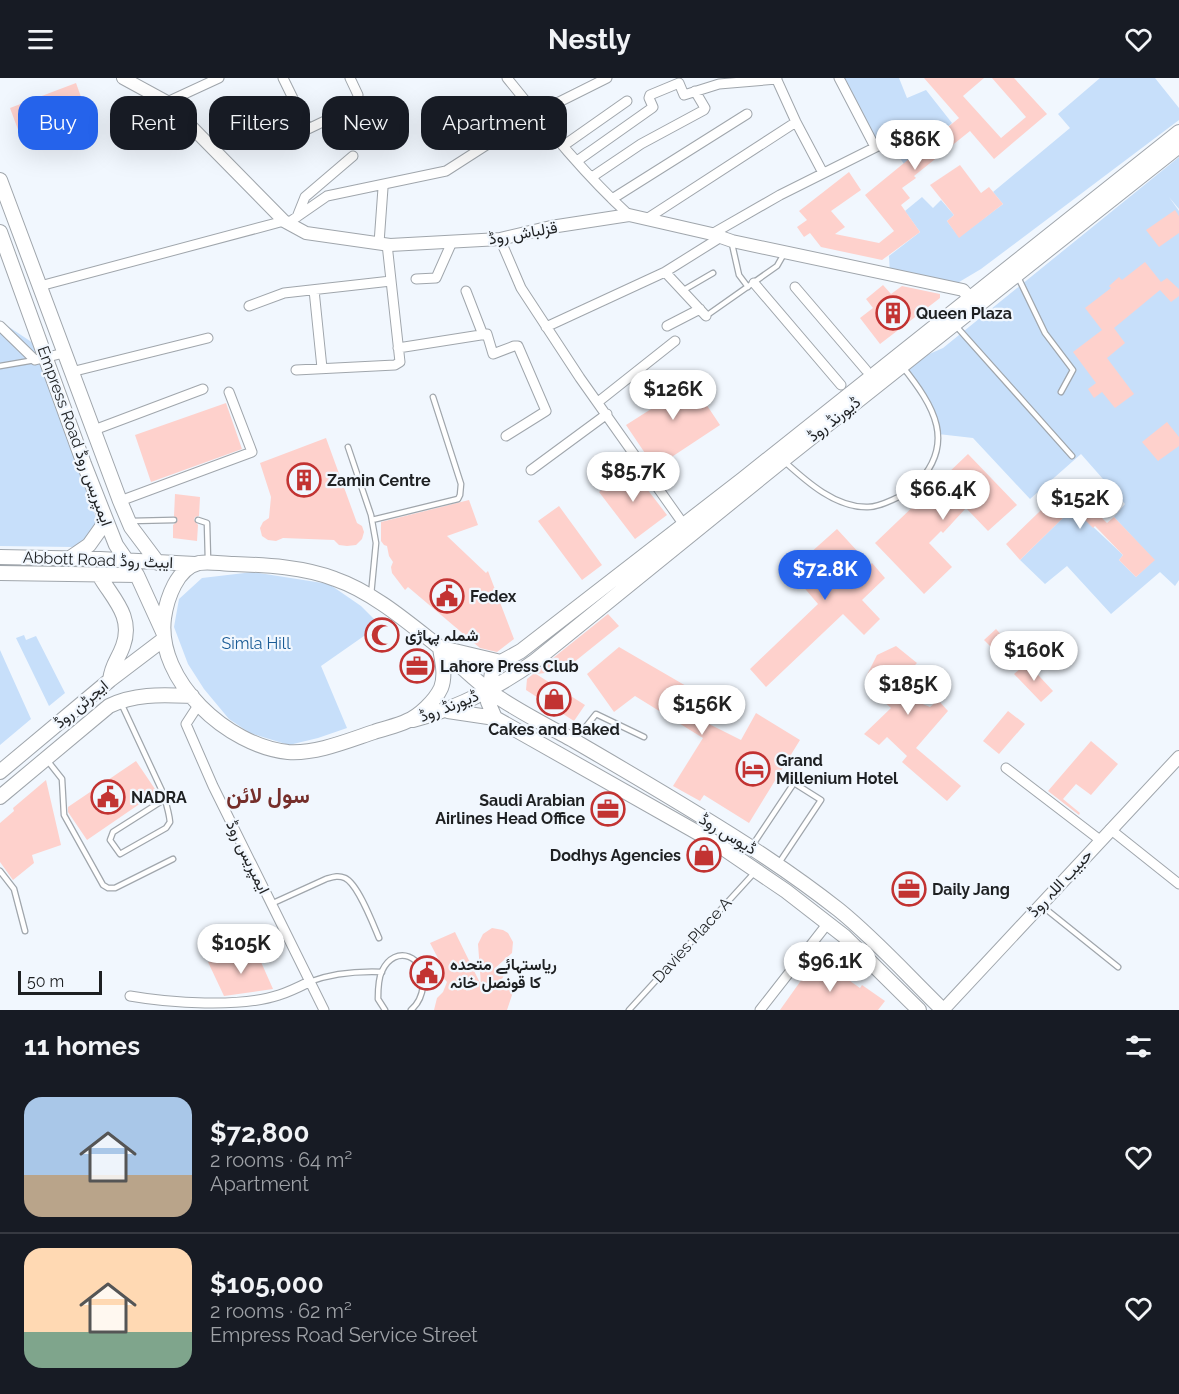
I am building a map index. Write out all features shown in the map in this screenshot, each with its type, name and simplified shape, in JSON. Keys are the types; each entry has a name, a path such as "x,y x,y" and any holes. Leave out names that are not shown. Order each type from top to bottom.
{"main road":[{"name":"ڈیورنڈ روڈ","path":"489,690 492,672 501,662 521,651 684,525 1179,132"},
{"name":"ڈیورنڈ روڈ","path":"409,721 445,711 489,690 535,661 783,460 1179,146"},
{"name":"Empress Road ایمپریس روڈ","path":"0,180 120,501 138,538 158,563"},
{"name":"Empress Road ایمپریس روڈ","path":"0,232 41,359 106,521 121,592 119,603 125,627 124,642 112,666 110,680"},
{"path":"70,558 89,545 106,521"},
{"name":"Abbott Road ایبٹ روڈ","path":"0,557 70,558 114,554 127,562 202,563"},
{"path":"127,562 137,575 163,636 170,664 177,677 211,716 240,735 268,748 290,752 330,746 409,721 430,702 441,688 444,675 440,648"},
{"path":"163,636 165,615 175,586 182,574 202,563 285,568 331,577 356,588 440,648 501,662"},
{"name":"Abbott Road ایبٹ روڈ","path":"0,573 137,575"},
{"path":"99,574 108,591 119,603"},
{"name":"ایجرٹن روڈ","path":"0,772 163,636"},
{"name":"ڈیوس روڈ","path":"440,648 501,699 778,866 838,910 943,1010"},
{"path":"489,690 488,705 495,718"},
{"path":"0,797 109,706 120,700 140,695 195,700"},
{"name":"ڈیوس روڈ","path":"445,711 495,718 714,842 757,870 828,923 877,967 919,1010"}],"street":[{"path":"180,96 219,78"},
{"path":"283,78 308,129 322,122"},
{"path":"350,78 358,95"},
{"path":"507,78 521,96"},
{"path":"567,98 607,78"},
{"path":"577,161 652,108 650,95 680,83 684,95 720,84 776,78 796,122 824,173"},
{"path":"839,78 875,147"},
{"name":"قزلباش روڈ","path":"128,79 157,96"},
{"path":"592,177 641,144 704,110 695,91"},
{"path":"567,143 627,101"},
{"path":"612,199 747,114"},
{"path":"648,218 796,122"},
{"name":"قزلباش روڈ","path":"197,131 306,233 383,244 452,242 500,239 551,227 630,215 785,252 963,290 970,298"},
{"path":"546,327 665,272 722,237 780,195 888,141"},
{"path":"40,286 290,220 327,196 446,171 479,150"},
{"path":"567,150 630,215"},
{"path":"290,220 305,197 353,156"},
{"path":"296,370 400,362 391,281 383,244 383,188"},
{"path":"500,239 521,288 546,327 684,525"},
{"path":"416,279 435,278 452,242"},
{"path":"665,272 703,312 666,326"},
{"path":"249,306 284,293 391,281"},
{"path":"751,285 841,385"},
{"path":"795,287 866,370"},
{"path":"314,290 322,368"},
{"path":"466,291 483,335"},
{"path":"0,326 41,359 64,353"},
{"path":"398,348 487,334 493,354 518,346 546,411 506,436"},
{"path":"71,372 208,338"},
{"path":"598,402 675,341"},
{"path":"94,430 202,389"},
{"path":"120,501 252,452 229,392"},
{"path":"531,470 607,414"},
{"name":"ایمپریس روڈ","path":"195,700 186,724 213,786 324,1010"},
{"name":"حبیب اللہ روڈ","path":"943,1010 1179,757"},
{"path":"1006,768 1100,840"},
{"path":"1110,829 1179,884"},
{"path":"760,1010 828,923"},
{"path":"130,996 182,1002 249,1001 279,995 309,982"}],"lane":[{"path":"722,237 740,275 751,285"},
{"path":"703,312 751,285 777,266 785,252"},
{"path":"682,291 713,273"},
{"path":"1017,275 1045,333 1073,370 1061,392"},
{"path":"954,324 1072,456"},
{"path":"0,366 41,359"},
{"path":"783,460 808,483 846,503 869,507 909,491 933,464 937,446 937,428 924,394 902,366"},
{"path":"372,520 458,499 460,495 461,484 433,397"},
{"path":"348,447 372,520 376,543 371,598"},
{"path":"129,521 174,520"},
{"path":"198,520 207,523 202,563"},
{"path":"120,700 165,799 170,822 169,825 120,854 110,840 113,832 165,799"},
{"path":"574,741 596,714 644,737"},
{"path":"46,758 62,779 64,815 103,885 108,888 123,885 173,859"},
{"path":"751,848 794,783 821,800 778,866"},
{"name":"Davies Place A","path":"629,1010 757,870"},
{"path":"0,871 14,889 25,931"},
{"path":"271,904 326,879 336,876 344,877 356,890 379,938"},
{"path":"1040,905 1118,967"},
{"path":"385,1010 378,999 382,972 397,956 409,956 421,965 424,975 422,991 416,1006 411,1010"},
{"path":"309,982 332,975 382,972"}],"green space":[{"path":"839,78 899,78 907,98 926,90 952,123 904,164 888,141 875,147"},
{"path":"1100,78 1155,78 1179,108 1179,120 981,269 949,288 890,275 889,256 920,232 905,211 922,197 933,208 941,200 954,215 947,221 959,237 1003,204 993,192 1070,128 1058,114"},
{"path":"1179,157 1179,209 1169,197 1179,211 1179,580 1175,586 1160,572 1111,614 1067,566 1045,584 1020,560 1073,508 1123,555 1119,560 1136,577 1154,560 1114,517 1125,504 1081,454 1030,499 973,438 938,434 924,394 902,366 943,348"},
{"path":"0,321 33,343 100,529 86,543 72,547 0,546"},
{"name":"Simla Hill","path":"253,572 329,584 361,606 377,622 374,629 321,666 347,728 289,745 250,733 229,719 204,689 188,664 174,627 179,599 202,578"},
{"path":"24,635 26,640 36,636 65,693 49,706 16,638"},
{"path":"0,650 31,719 0,745"}],"building":[{"path":"924,78 984,78 963,96 1001,138 1026,117 992,78 1014,78 1047,114 994,159 970,131 914,176 916,178 902,188 910,198 901,205 920,232 882,260 821,247 810,233 804,237 797,227 807,220 799,211 849,172 861,190 831,211 845,227 835,234 879,243 894,231 865,195 959,118"},
{"path":"76,83 81,96 42,96"},
{"path":"18,105 18,130 10,108"},
{"path":"960,165 981,193 989,187 1003,204 959,238 947,221 954,215 930,185"},
{"path":"1175,210 1179,216 1179,233 1159,247 1146,230"},
{"path":"1145,262 1161,282 1167,278 1179,289 1179,296 1171,302 1160,290 1114,328 1125,343 1107,358 1134,394 1115,408 1102,392 1094,398 1088,389 1096,383 1073,352 1102,330 1085,308 1111,288 1109,286 1119,277 1122,280"},
{"name":"Queen Plaza","path":"883,285 891,294 902,286 940,294 940,298 880,344 860,318 873,308 866,299"},
{"path":"684,371 720,425 655,468 626,425 659,404 651,392"},
{"path":"226,403 242,449 151,482 135,435"},
{"path":"1167,422 1179,437 1179,446 1158,461 1142,442"},
{"name":"Zamin Centre","path":"326,438 357,523 362,526 364,532 362,539 356,545 347,546 339,545 334,540 283,538 276,541 268,540 262,536 260,528 269,518 271,497 260,463"},
{"path":"968,454 1017,505 988,531 966,508 943,533 941,531 929,543 952,567 924,594 875,543"},
{"path":"631,468 667,515 635,539 599,492"},
{"path":"1068,484 1107,523 1114,517 1155,560 1136,577 1119,560 1123,555 1095,526 1093,528 1073,508 1020,560 1006,544"},
{"path":"175,494 200,497 199,516 194,520 198,525 197,541 173,538 173,525 178,520 174,516"},
{"path":"469,500 478,525 447,536 486,573 488,571 514,639 497,652 480,648 408,587 405,590 392,573 393,562 387,546 381,541 381,522"},
{"path":"559,506 602,565 582,580 538,521"},
{"path":"837,529 885,578 862,600 880,619 864,635 843,614 766,687 750,669 818,604 790,571"},
{"path":"608,614 619,626 563,671 536,674 585,705 574,721 526,690 527,679"},
{"path":"996,629 1013,648 1003,659 984,640"},
{"path":"896,646 917,663 914,666 931,679 913,700 930,707 938,700 948,711 916,748 961,786 947,801 902,762 907,756 887,737 879,745 864,734 891,708 882,700 886,696 866,677 877,655"},
{"path":"619,647 712,701 699,719 741,740 756,713 800,740 749,823 704,795 700,801 673,786 703,738 635,696 614,712 587,674"},
{"path":"1027,663 1053,691 1041,702 1014,674"},
{"path":"1008,711 1025,724 999,754 983,741"},
{"path":"1091,741 1118,764 1091,795 1076,784 1063,799 1080,813 1079,815 1048,791"},
{"path":"136,761 157,792 87,840 68,812 68,807"},
{"path":"46,780 61,845 32,855 34,863 13,880 0,862 0,823 14,811 13,808"},
{"path":"492,928 508,933 513,942 512,953 494,969 505,973 502,979 516,983 507,1010 434,1010 437,998 443,992 447,982 441,975 442,966 430,943 455,932 481,985 478,944 483,934"},
{"path":"257,953 273,989 224,996 208,962"},
{"path":"817,958 860,988 862,985 885,1001 878,1010 780,1010"}],"place":[{"name":"Queen Plaza","path":"893,313"},
{"name":"Zamin Centre","path":"304,480"},
{"name":"Fedex","path":"447,596"},
{"name":"شملہ پہاڑی","path":"382,635"},
{"name":"Lahore Press Club","path":"417,666"},
{"name":"Cakes and Baked","path":"554,699"},
{"name":"Grand Millenium Hotel","path":"753,769"},
{"name":"NADRA","path":"108,797"},
{"name":"Saudi Arabian Airlines Head Office","path":"608,809"},
{"name":"Dodhys Agencies","path":"704,855"},
{"name":"Daily Jang","path":"909,889"},
{"name":"ریاستہائے متحدہ کا قونصل خانہ","path":"427,973"}],"district":[{"name":"سول لائن","path":"268,795"}]}
